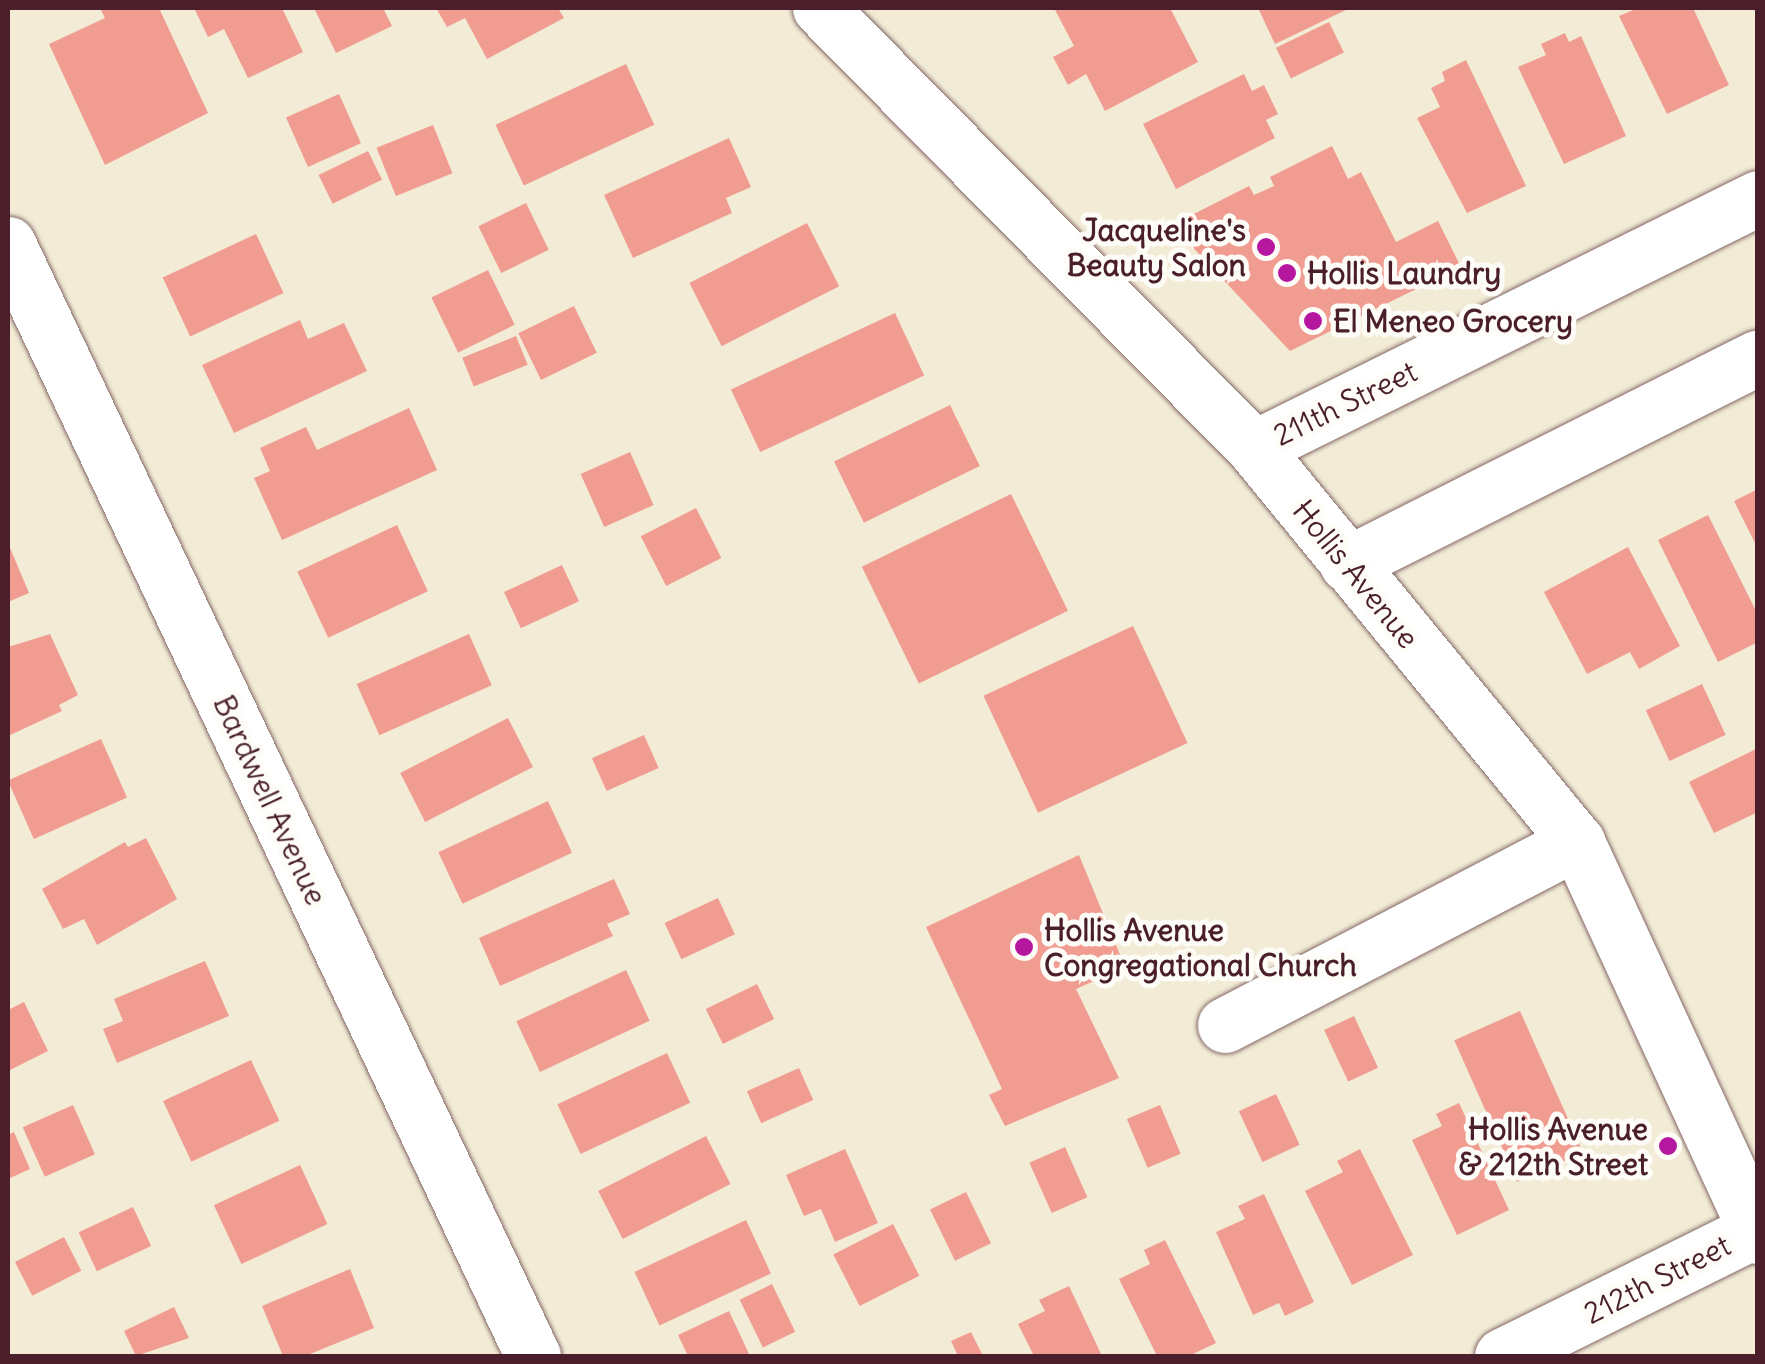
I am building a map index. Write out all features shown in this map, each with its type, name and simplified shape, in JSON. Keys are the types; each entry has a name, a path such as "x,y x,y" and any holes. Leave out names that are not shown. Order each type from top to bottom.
{"street":[{"name":"Hollis Avenue","path":"820,8 1254,448 1577,842 1757,1232"},
{"name":"211th Street","path":"1254,448 1758,198"},
{"name":"Bardwell Avenue","path":"8,244 533,1356"},
{"path":"1347,564 1758,357"},
{"path":"1225,1025 1577,842"},
{"name":"212th Street","path":"1502,1356 1757,1232"}],"building":[{"path":"100,8 159,8 208,113 105,165 49,44 105,18"},
{"path":"194,8 282,8 303,52 248,78 224,29 208,37"},
{"path":"314,8 383,8 392,26 336,53"},
{"path":"436,8 558,8 564,18 487,59 465,18 447,27"},
{"path":"1054,8 1170,8 1198,62 1105,111 1086,74 1068,85 1053,57 1074,46"},
{"path":"1258,8 1350,8 1275,44"},
{"path":"1638,8 1693,8 1729,85 1667,114 1619,16"},
{"path":"1329,22 1344,53 1291,78 1276,48"},
{"path":"1565,33 1569,42 1581,36 1626,136 1564,164 1518,67 1546,55 1541,44"},
{"path":"1466,60 1526,186 1467,213 1417,118 1440,107 1431,88 1445,81 1442,72"},
{"path":"626,64 654,125 524,186 495,125"},
{"path":"1244,74 1252,91 1264,85 1278,114 1266,120 1275,138 1176,189 1143,124"},
{"path":"339,94 361,143 308,167 286,118"},
{"path":"433,125 452,173 396,196 376,148"},
{"path":"729,138 751,187 726,198 732,213 633,258 604,195"},
{"path":"1332,146 1348,179 1361,172 1396,242 1438,221 1461,267 1290,351 1172,225 1249,186 1254,195 1274,186 1270,177"},
{"path":"368,151 382,180 333,204 319,175"},
{"path":"526,203 549,250 501,273 478,226"},
{"path":"807,223 839,286 722,346 689,283"},
{"path":"256,234 283,293 190,336 163,278"},
{"path":"488,270 515,325 458,352 431,298"},
{"path":"574,306 597,353 541,380 518,333"},
{"path":"895,313 924,376 760,452 731,389"},
{"path":"300,320 308,339 344,323 367,371 234,433 202,365"},
{"path":"516,336 528,365 474,386 462,358"},
{"path":"950,405 980,466 864,523 834,462"},
{"path":"409,408 437,470 282,540 254,478 270,471 260,448 306,427 317,450"},
{"path":"630,452 654,505 604,527 581,474"},
{"path":"1758,489 1758,549 1734,501"},
{"path":"1011,494 1068,611 919,684 862,567"},
{"path":"696,508 721,558 666,586 641,536"},
{"path":"1708,515 1758,615 1758,642 1718,662 1658,540"},
{"path":"397,525 428,591 328,638 297,571"},
{"path":"8,543 29,593 8,602"},
{"path":"1628,547 1680,646 1639,669 1630,652 1587,674 1544,592"},
{"path":"562,565 579,601 521,628 504,592"},
{"path":"1133,626 1188,743 1038,813 983,696"},
{"path":"50,634 78,695 59,705 62,711 8,736 8,647"},
{"path":"469,634 492,685 379,735 357,684"},
{"path":"1702,684 1726,735 1669,761 1646,710"},
{"path":"508,718 533,767 425,822 400,773"},
{"path":"644,735 659,768 607,791 592,758"},
{"path":"101,739 127,797 34,839 8,780"},
{"path":"1758,748 1758,812 1714,833 1689,782"},
{"path":"548,801 572,853 462,904 438,852"},
{"path":"146,838 177,899 97,945 84,919 63,929 42,889 125,842 128,847"},
{"path":"1079,855 1125,967 1076,989 1119,1078 1005,1126 989,1095 1002,1089 926,927"},
{"path":"614,879 630,914 607,924 613,936 500,986 479,938"},
{"path":"718,898 735,934 681,959 665,923"},
{"path":"205,961 229,1016 117,1063 103,1029 123,1021 114,999"},
{"path":"626,970 650,1021 540,1072 516,1021"},
{"path":"757,984 774,1019 723,1044 706,1009"},
{"path":"24,1002 48,1051 8,1071 8,1010"},
{"path":"1520,1011 1583,1153 1517,1182 1454,1040"},
{"path":"1354,1016 1378,1068 1348,1082 1324,1030"},
{"path":"667,1053 690,1103 581,1154 557,1104"},
{"path":"251,1060 279,1121 191,1162 163,1101"},
{"path":"799,1068 813,1100 761,1123 747,1091"},
{"path":"1276,1094 1300,1145 1263,1162 1239,1111"},
{"path":"1459,1103 1509,1210 1457,1235 1412,1140 1442,1126 1436,1114"},
{"path":"73,1105 95,1154 45,1177 23,1127"},
{"path":"1160,1105 1181,1154 1148,1168 1127,1119"},
{"path":"14,1132 30,1169 8,1179 8,1135"},
{"path":"706,1136 731,1184 623,1239 598,1191"},
{"path":"1065,1147 1087,1197 1052,1213 1029,1163"},
{"path":"845,1149 878,1223 835,1242 821,1209 804,1216 786,1175"},
{"path":"1360,1149 1413,1255 1352,1285 1305,1191 1343,1172 1337,1161"},
{"path":"300,1165 327,1224 241,1264 214,1205"},
{"path":"966,1192 991,1243 955,1261 930,1210"},
{"path":"1264,1194 1314,1302 1285,1316 1279,1303 1253,1315 1216,1232 1245,1219 1238,1206"},
{"path":"133,1207 151,1246 97,1271 79,1232"},
{"path":"746,1220 771,1273 659,1325 635,1272"},
{"path":"893,1224 919,1276 860,1306 833,1254"},
{"path":"64,1237 81,1271 32,1296 15,1262"},
{"path":"1165,1240 1216,1343 1189,1356 1157,1356 1119,1279 1150,1264 1144,1250"},
{"path":"350,1269 374,1328 305,1356 283,1356 262,1306"},
{"path":"772,1284 795,1332 763,1347 740,1300"},
{"path":"1069,1286 1102,1356 1034,1356 1018,1324 1045,1311 1039,1300"},
{"path":"174,1307 189,1338 136,1356 124,1331"},
{"path":"729,1311 750,1356 688,1356 678,1335"},
{"path":"971,1332 983,1356 958,1356 951,1341"}],"place":[{"name":"Jacqueline's Beauty Salon","path":"1266,247"},
{"name":"Hollis Laundry","path":"1287,273"},
{"name":"El Meneo Grocery","path":"1313,321"},
{"name":"Hollis Avenue Congregational Church","path":"1024,947"},
{"name":"Hollis Avenue & 212th Street","path":"1668,1146"}]}
